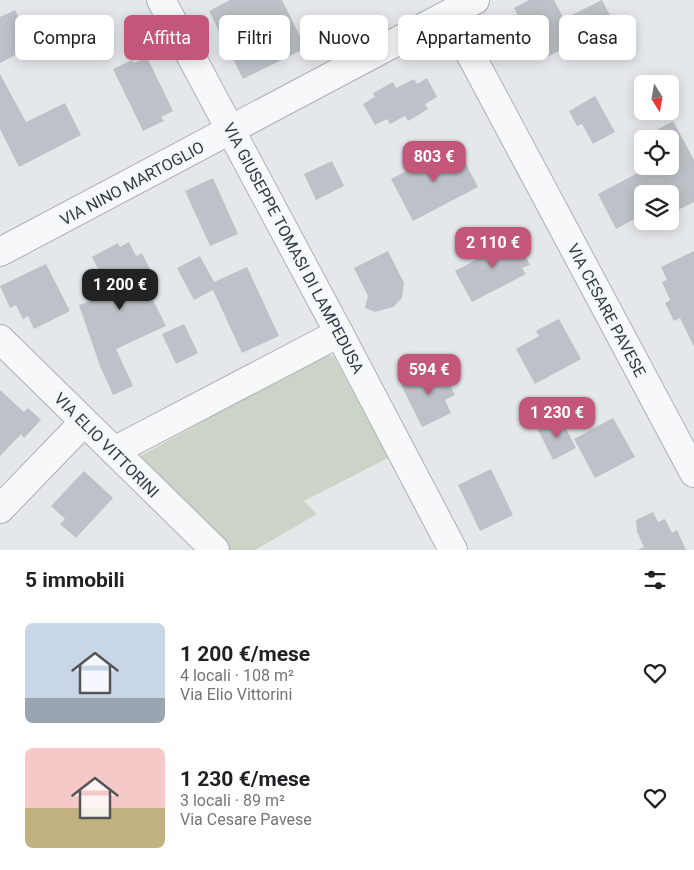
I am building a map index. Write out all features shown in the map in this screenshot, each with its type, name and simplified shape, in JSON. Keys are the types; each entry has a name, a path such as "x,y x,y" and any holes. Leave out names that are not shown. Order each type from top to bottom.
{"street":[{"name":"VIA GIUSEPPE TOMASI DI LAMPEDUSA","path":"161,0 453,550"},
{"name":"VIA NINO MARTOGLIO","path":"0,252 475,0"},
{"name":"VIA CESARE PAVESE","path":"449,14 694,473"},
{"path":"114,451 339,333"},
{"name":"VIA ELIO VITTORINI","path":"0,339 214,550"},
{"path":"0,510 84,422"}],"shaded area":[{"path":"325,354 334,357 388,458 304,501 317,514 255,550 229,550 140,466 137,458"}],"building":[{"path":"230,0 282,0 290,15 219,15 219,31 209,11"},
{"path":"529,0 554,0 562,15 559,15 559,51 549,56 549,15 518,15 514,8"},
{"path":"602,0 610,15 572,15"},
{"path":"15,10 18,15 15,15 15,55 0,63 0,17"},
{"path":"290,16 300,36 300,51 290,56"},
{"path":"132,60 134,63 140,60 148,60 173,111 161,117 164,121 143,131 113,69"},
{"path":"234,60 282,60 243,79"},
{"path":"0,74 26,122 65,103 81,135 19,167 0,129"},
{"path":"427,78 437,97 425,104 428,109 408,121 405,116 390,124 387,119 375,125 363,104 375,97 373,93 393,82 396,88 414,79 417,84"},
{"path":"595,96 615,132 593,144 582,124 577,126 569,111"},
{"path":"673,121 678,130 657,130"},
{"path":"679,132 694,160 694,202 679,210 679,185 634,185 634,219 616,229 598,194 634,175 679,175"},
{"path":"456,145 478,187 413,221 391,179"},
{"path":"332,161 344,186 316,200 304,174"},
{"path":"213,178 238,234 210,246 185,191"},
{"path":"507,238 509,242 516,238 530,265 522,268 526,274 472,302 455,271 479,258 477,254"},
{"path":"129,242 136,256 142,253 151,271 141,276 166,326 116,349 133,386 113,395 100,366 79,305 111,294 92,257 118,243 120,247"},
{"path":"388,251 404,283 402,298 393,307 375,312 365,308 368,296 354,268"},
{"path":"694,251 694,347 680,318 674,321 665,303 670,300 662,282 667,280 661,267"},
{"path":"200,256 214,282 247,267 279,336 242,353 213,290 194,300 177,268"},
{"path":"46,264 70,311 34,329 28,316 23,319 16,305 10,308 0,286"},
{"path":"559,319 581,359 535,384 516,349 539,336 536,331"},
{"path":"184,324 198,353 176,364 162,334"},
{"path":"440,366 455,395 445,400 451,413 422,427 401,385"},
{"path":"0,390 24,412 28,408 41,420 24,438 21,434 0,456"},
{"path":"613,418 635,457 595,478 574,439"},
{"path":"561,419 576,448 553,460 538,430"},
{"path":"491,469 513,515 480,531 458,485"},
{"path":"84,471 113,498 76,538 60,524 65,519 51,506"},
{"path":"653,512 658,522 665,519 672,533 677,530 686,550 637,550 644,547 637,532 636,520"}]}
